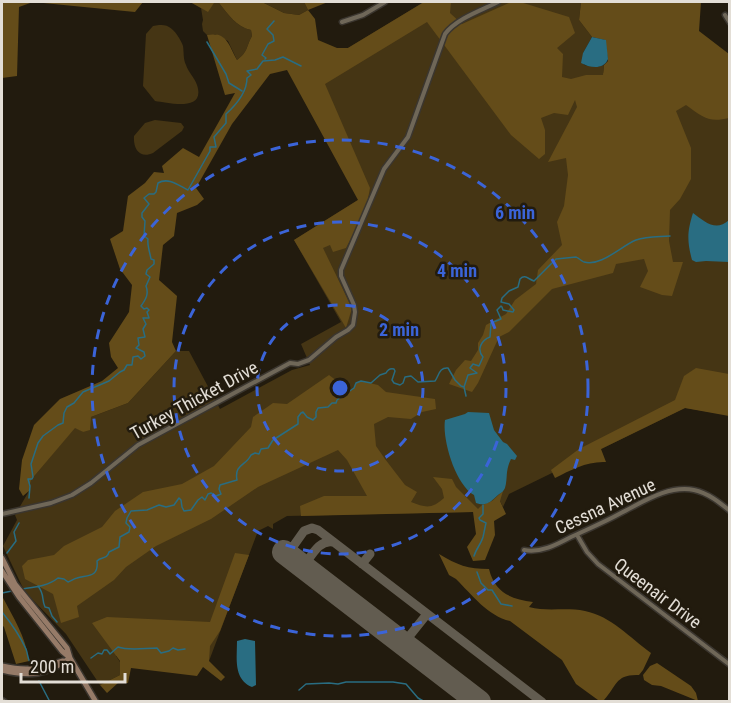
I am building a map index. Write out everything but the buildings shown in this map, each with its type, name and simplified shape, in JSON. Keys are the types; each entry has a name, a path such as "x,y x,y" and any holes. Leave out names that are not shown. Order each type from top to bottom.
{"main road":[{"path":"2,558 12,584"},
{"path":"2,571 62,651 70,658 96,702"},
{"path":"2,668 35,669 70,658"}],"street":[{"path":"342,22 363,15 385,2"},
{"name":"Turkey Thicket Drive","path":"2,514 51,503 72,495 91,483 138,445 290,363 298,364 309,360 353,325 354,305 341,276 341,270 384,169 408,136 445,34 459,22 498,2"},
{"path":"725,15 729,23"},
{"name":"Cessna Avenue","path":"524,550 534,552 544,549 659,495 678,489 704,493 728,507"},
{"name":"Queenair Drive","path":"577,535 587,552 598,564 729,665"}],"shaded area":[{"path":"2,2 33,2 19,7 17,76 2,78"},
{"path":"33,2 143,2 135,12"},
{"path":"190,2 262,2 284,13 299,15 308,10 315,19 318,40 337,48 348,48 424,2 451,2 450,13 462,24 511,2 520,2 569,17 575,33 557,48 563,54 562,77 571,79 586,75 603,75 604,65 608,61 605,40 592,37 579,20 581,2 701,2 699,31 729,54 729,118 716,120 706,118 686,105 676,111 691,148 691,179 680,199 670,210 669,241 673,262 683,262 672,296 640,287 648,271 644,259 616,264 613,273 552,289 509,332 499,337 472,392 449,384 456,370 465,360 471,361 478,350 478,343 486,325 506,314 515,300 536,284 538,270 562,245 557,222 564,206 568,175 566,158 548,162 577,107 575,100 568,115 554,113 541,118 545,130 545,154 539,159 511,135 427,22 325,84 370,188 366,209 346,248 333,252 330,245 323,248 352,308 346,328 294,240 358,200 287,70 270,74 232,124 196,188 204,199 197,205 177,213 174,236 163,245 159,280 177,296 172,342 176,351 128,403 91,417 90,430 83,432 75,428 31,480 29,491 23,496 19,489 22,460 34,425 60,399 102,381 118,368 111,357 109,343 129,312 132,285 120,269 110,239 123,231 128,196 145,183 154,172 164,173 162,166 183,148 199,157 235,93 225,95 207,35 214,34 223,37 237,60 246,49 252,36 251,30 237,23 219,3 214,3 208,12"},
{"path":"214,2 219,3 237,23 251,30 252,36 246,49 237,60 228,41 215,34 207,35 203,31 201,8 208,11"},
{"path":"262,2 304,2 308,10 299,15 284,13"},
{"path":"304,2 328,2 308,10"},
{"path":"424,2 581,2 579,20 592,37 583,53 584,65 597,67 604,65 603,73 729,54 729,415 685,408 509,494 503,507 500,501 474,512 287,516 273,524 273,529 268,526 258,531 209,661 116,656 120,662 120,675 100,685 66,634 28,595 3,546 17,520 15,515 29,491 31,480 75,427 83,432 91,417 128,403 176,351 189,351 220,409 292,370 310,365 301,344 341,322 294,240 369,193 327,122 323,63"},
{"path":"153,26 171,28 178,35 183,46 185,63 196,82 198,94 191,102 177,104 155,101 143,86 146,34"},
{"path":"155,120 181,123 184,127 153,153 141,154 136,149 134,136 145,123"},
{"path":"696,368 729,374 729,416 685,408 601,449 606,462 573,469 555,478 551,470 579,449 675,400 684,376"},
{"path":"329,375 350,391 356,383 361,381 378,385 386,392 435,399 436,409 422,412 411,419 388,417 374,424 376,446 405,485 417,492 411,502 416,504 432,506 444,498 442,489 433,477 452,479 456,487 478,509 503,491 500,501 506,514 494,521 495,535 485,560 473,561 467,547 476,534 473,512 301,516 300,506 324,496 367,496 347,460 338,450 258,487 211,519 156,546 77,606 79,617 61,623 53,594 25,579 22,566 28,560 54,555 64,546 102,527 115,511 143,492 182,484 214,466 251,427 253,417 273,403 287,404"},
{"path":"235,553 249,555 220,631 210,646 209,661 225,677 221,681 203,667 197,676 131,668 128,683 118,683 107,693 100,685 120,675 120,661 92,623 107,617 210,622"},
{"path":"439,554 463,566 489,569 495,584 500,589 511,597 533,602 529,607 585,611 603,618 620,628 651,653 643,670 639,675 621,679 604,700 598,700 576,684 562,660 510,621 487,610 456,579 449,575"},
{"path":"2,596 22,635 29,661 16,664 2,625"},
{"path":"657,663 691,686 698,701 644,680 643,675 650,666"}],"water":[{"path":"592,37 606,40 608,59 600,66 592,67 581,63 583,53"},
{"path":"693,213 715,225 724,224 729,220 729,262 692,260 688,237"},
{"path":"468,412 489,413 494,430 517,456 509,463 504,490 486,504 476,503 474,495 461,481 448,449 445,420"},
{"path":"245,639 255,641 256,685 252,687 242,679 237,667 237,641"}],"waterway":[{"path":"265,59 262,55 268,44 274,41 273,35 267,29 274,21"},
{"path":"207,42 229,83 242,91"},
{"path":"29,498 28,479 33,477 31,464 38,443 43,436 63,423 67,407 74,403 83,392 109,381 127,365 132,365 133,357 138,356 141,359 145,356 144,352 136,348 139,345 138,338 145,337 143,329 146,324 143,318 149,318 147,312 149,310 141,306 146,296 146,286 150,277 146,274 147,270 154,264 154,260 151,259 148,239 144,236 145,221 142,213 149,204 144,198 149,194 154,194 158,183 162,181 173,182 188,190 210,151 210,147 216,147 214,137 226,123 226,114 243,93 247,78 251,75 247,71 257,69 263,61 283,57 301,66"},
{"path":"22,589 46,584 58,578 68,582 92,575 96,570 97,561 119,547 120,537 129,532 130,527 126,523 131,511 147,510 159,505 166,507 174,505 179,498 184,511 191,510 202,497 205,500 208,494 216,496 221,494 220,485 237,480 237,471 251,455 259,454 261,449 268,448 273,440 298,424 298,417 301,413 303,412 313,420 318,408 336,403 354,388 356,383 361,381 371,383 391,369 395,371 392,380 400,385 405,377 411,376 418,382 435,381 441,370 448,368 455,380 464,387 468,375 477,373 470,368 473,364 479,366 483,357 480,348 482,343 490,337 491,323 501,319 497,310 501,306 503,310 513,312 514,310 509,304 501,302 502,298 509,291 518,287 520,279 525,277 534,281 556,259 576,257 584,262 597,262 636,240 670,236"},
{"path":"464,387 466,396"},
{"path":"474,556 482,540 486,523 479,518 483,514 483,505"},
{"path":"7,553 16,541 14,532 19,523"},
{"path":"477,572 481,583 488,590 492,590 501,604 512,606"},
{"path":"38,586 45,607 49,608 57,622"},
{"path":"2,593 12,591"},
{"path":"2,612 21,639 30,662"},
{"path":"91,658 98,653 102,654 104,650 110,654 118,647 157,648 161,653 173,648 185,649"},
{"path":"39,681 50,702"},
{"path":"299,690 306,684 393,682 406,684 418,698 425,702"}],"taxiway":[{"path":"287,555 304,531 312,528 318,530 542,702"},
{"path":"303,567 319,546 333,542"},
{"path":"362,564 370,554"},
{"path":"403,644 427,614"}],"runway":[{"path":"284,552 479,702"}]}
